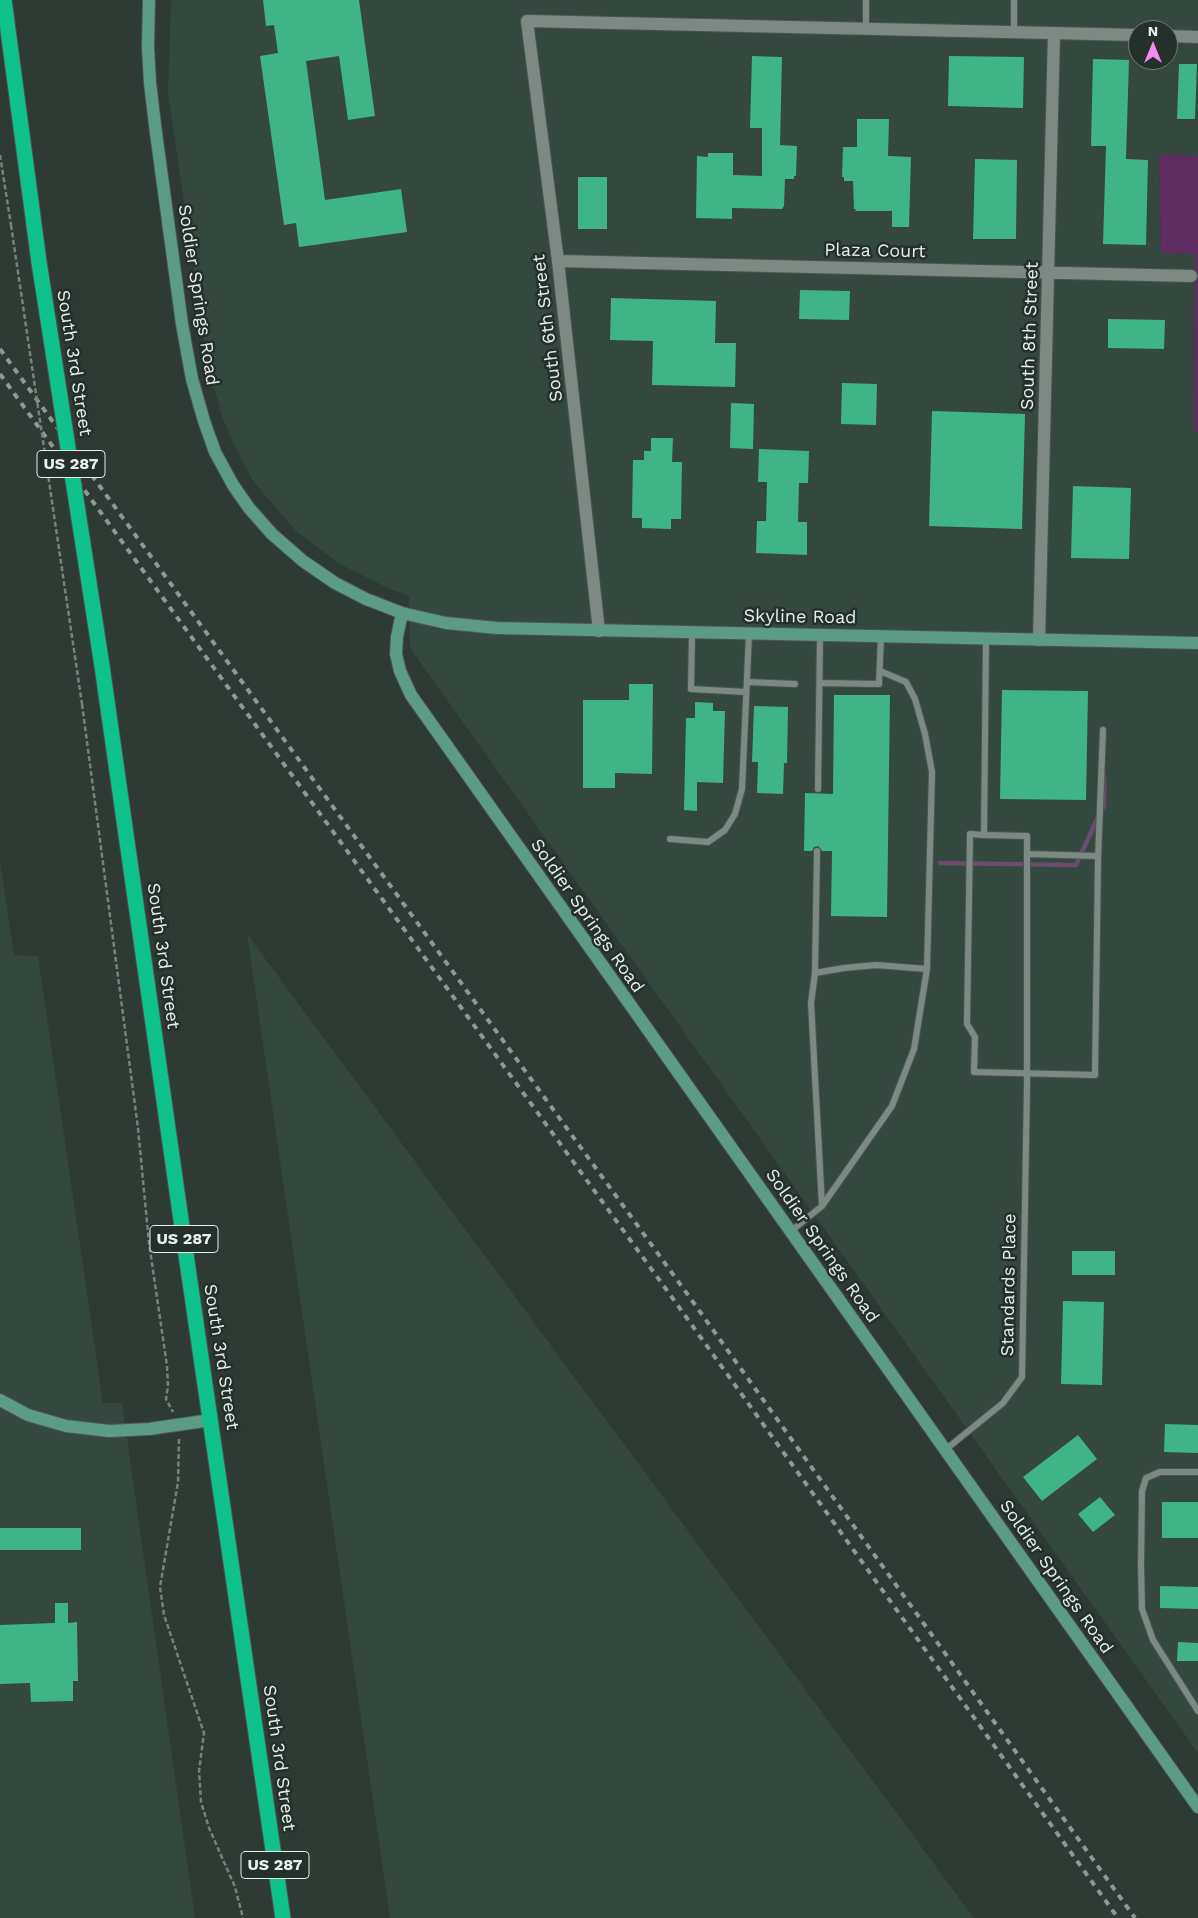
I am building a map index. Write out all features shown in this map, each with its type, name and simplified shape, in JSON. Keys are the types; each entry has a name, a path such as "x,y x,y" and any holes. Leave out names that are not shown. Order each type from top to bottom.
{"highway":[{"name":"South 3rd Street","path":"4,0 39,262 102,666 283,1918"}],"street":[{"name":"Soldier Springs Road","path":"149,0 148,47 150,83 182,324 192,379 215,452 233,485 249,508 272,534 334,583 366,599 402,613 396,654 400,671 411,695 1198,1807"},
{"name":"South 6th Street","path":"599,631 558,261 528,21 866,28"},
{"path":"866,28 1128,35"},
{"name":"South 8th Street","path":"1039,640 1054,33"},
{"path":"1178,36 1198,36"},
{"name":"Plaza Court","path":"558,261 1191,276"},
{"name":"Skyline Road","path":"402,613 446,622 497,628 1198,643"},
{"path":"0,1400 28,1415 66,1426 109,1431 149,1429 211,1420"}],"lane":[{"path":"866,0 866,28"},
{"path":"1014,0 1014,32"},
{"path":"692,633 691,689 746,692"},
{"path":"670,840 708,842 725,830 735,814 742,789 749,634"},
{"path":"818,789 821,683 820,635"},
{"path":"821,683 880,684 881,636"},
{"path":"984,835 986,639"},
{"path":"790,1232 822,1206 892,1106 914,1049 927,969 932,772 925,734 915,699 906,682 880,671"},
{"path":"746,682 795,684"},
{"path":"1098,856 1027,854 1027,836 970,834 967,1024 975,1037 974,1072 1095,1075 1098,856 1103,730"},
{"path":"817,851 816,973 811,1003 822,1206"},
{"name":"Standards Place","path":"945,1450 1003,1403 1022,1377 1027,1088 1027,854"},
{"path":"816,973 876,965 927,969"},
{"path":"1198,1472 1160,1472 1146,1478 1142,1491 1141,1564 1142,1609 1153,1640 1198,1711"}],"path":[{"path":"0,155 82,704 138,1128 149,1243 167,1366 168,1386 166,1399 180,1424 178,1482 160,1587 164,1615 204,1733 200,1771 201,1802 209,1828 235,1887 243,1918"}],"shaded area":[{"path":"171,0 1198,0 1198,156 1159,155 1161,253 1195,254 1194,430 1198,431 1198,1753 410,648 409,596 388,588 338,563 296,531 253,481 235,447 222,416 208,367 168,93"},
{"path":"1159,155 1198,156 1198,431 1194,431 1195,254 1161,253"},
{"path":"0,861 14,955 38,956 103,1403 122,1403 195,1918 0,1918"},
{"path":"247,934 974,1918 390,1918"}],"building":[{"path":"263,0 359,0 375,116 348,120 339,56 306,61 325,200 401,189 407,232 299,247 296,223 284,225 260,56 278,53 274,25 266,26"},
{"path":"752,56 782,57 780,145 797,146 796,176 794,176 794,179 785,179 784,206 782,209 732,208 732,219 696,218 697,156 708,157 708,153 733,153 733,175 762,176 762,128 750,128"},
{"path":"949,56 1024,57 1023,108 948,106"},
{"path":"1093,59 1128,60 1126,159 1148,160 1146,245 1103,244 1106,146 1091,146"},
{"path":"1179,64 1197,64 1195,119 1177,119"},
{"path":"857,119 889,119 888,156 911,157 909,227 892,227 892,211 855,211 856,209 854,209 853,181 844,181 844,177 842,177 843,147 857,147"},
{"path":"975,159 1017,160 1016,239 973,239"},
{"path":"578,177 607,177 607,229 578,229"},
{"path":"800,290 850,291 849,320 799,319"},
{"path":"611,298 716,301 715,343 736,343 735,387 652,385 653,341 610,340"},
{"path":"1108,319 1165,320 1164,349 1108,348"},
{"path":"842,383 877,384 876,425 841,424"},
{"path":"731,403 754,404 753,449 730,448"},
{"path":"932,411 1025,414 1022,529 929,526"},
{"path":"651,438 673,438 672,462 682,462 681,519 671,519 671,529 642,528 642,518 632,518 633,460 644,460 644,451 651,451"},
{"path":"759,449 809,451 808,483 799,483 798,522 807,522 807,555 756,553 757,521 766,521 767,482 758,482"},
{"path":"1073,486 1131,488 1129,559 1071,558"},
{"path":"629,684 653,684 652,774 615,773 615,788 583,788 583,700 629,700"},
{"path":"1002,690 1088,691 1086,800 1000,799"},
{"path":"834,695 890,695 887,917 831,916 832,851 822,851 818,846 814,847 812,851 804,851 805,793 833,794"},
{"path":"695,702 713,703 713,711 725,711 723,783 697,782 697,811 684,810 686,718 695,718"},
{"path":"754,706 788,707 787,763 784,763 783,794 757,793 758,762 752,762"},
{"path":"1072,1251 1115,1251 1115,1275 1072,1275"},
{"path":"1063,1301 1104,1302 1102,1385 1061,1384"},
{"path":"1165,1424 1198,1425 1198,1453 1164,1452"},
{"path":"1078,1435 1097,1459 1042,1501 1023,1477"},
{"path":"1100,1497 1115,1515 1093,1532 1078,1514"},
{"path":"1162,1502 1198,1502 1198,1538 1162,1538"},
{"path":"0,1528 81,1528 81,1550 0,1550"},
{"path":"1160,1586 1198,1587 1198,1609 1160,1608"},
{"path":"55,1603 68,1603 68,1623 77,1622 78,1681 73,1681 73,1701 31,1702 30,1683 0,1684 0,1625 55,1623"},
{"path":"1178,1642 1198,1643 1198,1661 1177,1661"}],"waterway":[{"path":"1102,810 1104,805 1104,776"},
{"path":"940,863 1076,865 1098,817"}],"railway":[{"path":"0,349 683,1288 1135,1918"},
{"path":"0,374 671,1296 1118,1918"}]}
